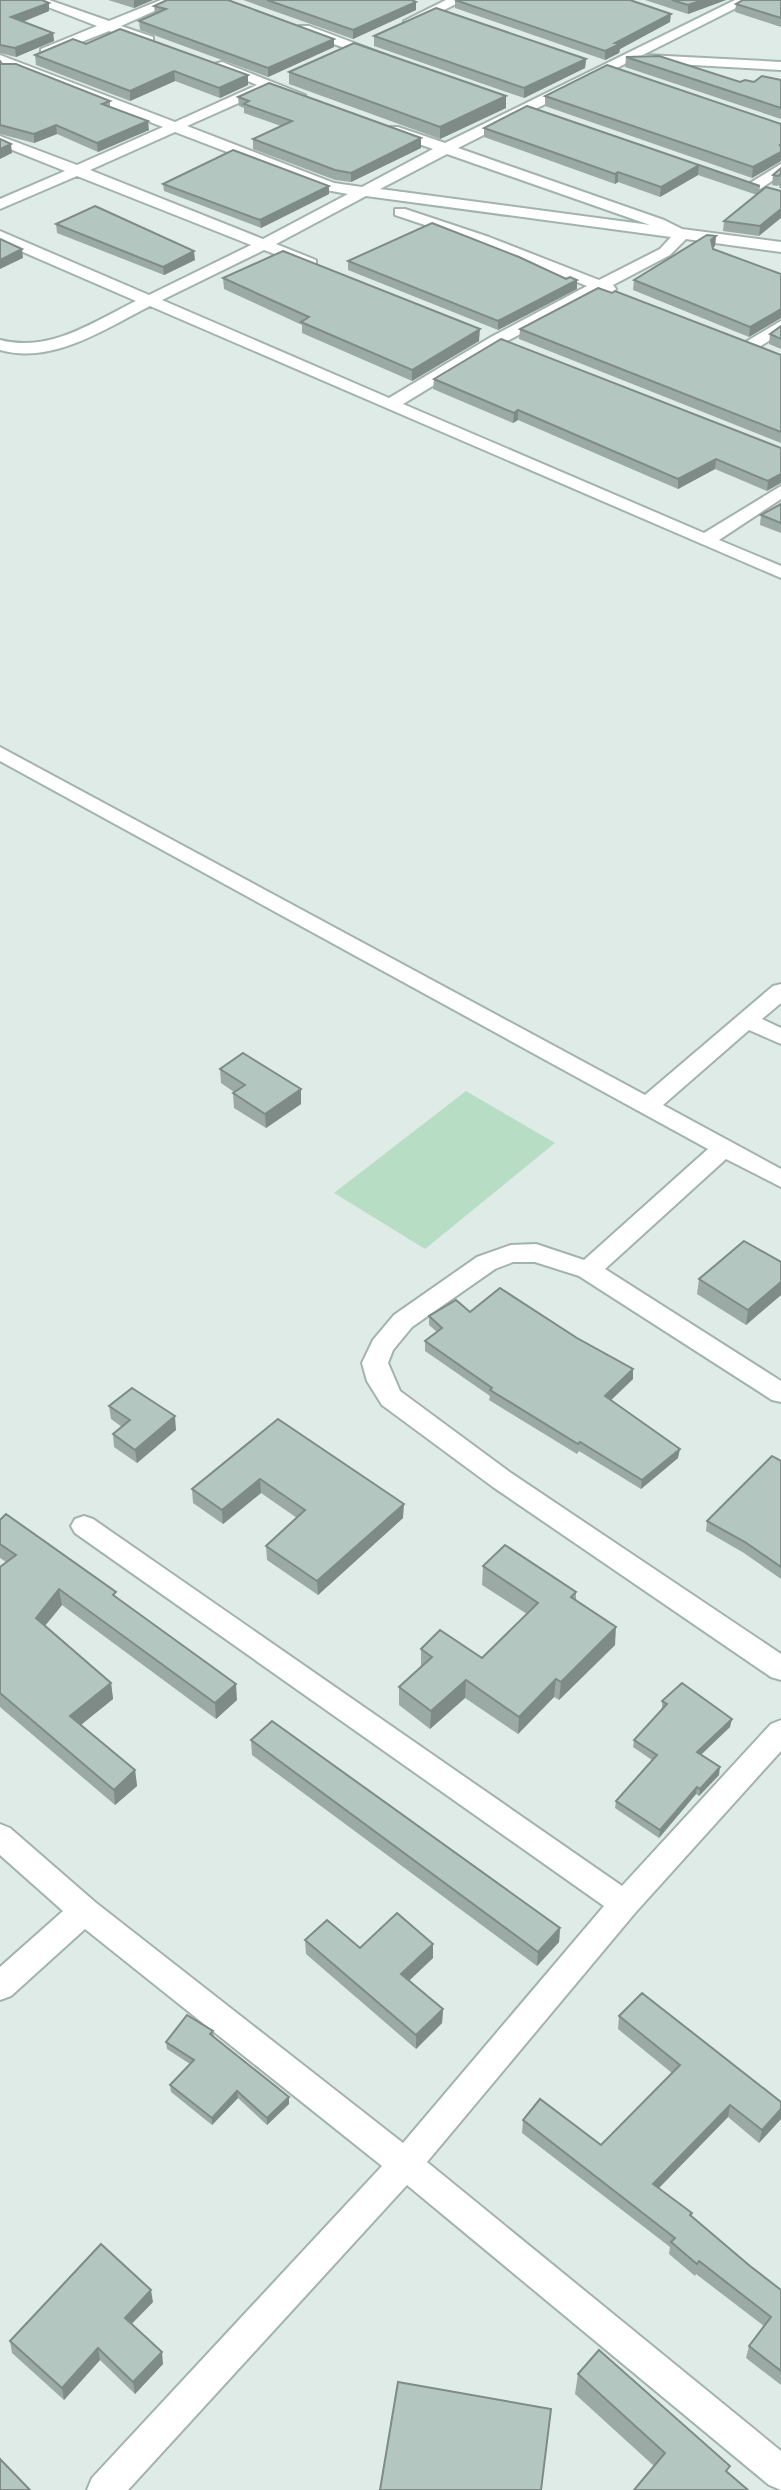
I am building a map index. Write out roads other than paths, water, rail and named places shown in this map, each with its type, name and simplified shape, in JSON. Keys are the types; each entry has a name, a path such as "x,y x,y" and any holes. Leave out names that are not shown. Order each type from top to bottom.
{"street":[{"path":"37,0 168,47"},
{"path":"0,72 172,0"},
{"path":"403,25 443,13 457,0"},
{"path":"0,345 10,349 40,350 73,338 264,244 526,106 745,0"},
{"path":"421,5 443,13"},
{"path":"672,16 698,24"},
{"path":"295,26 347,49 397,61"},
{"path":"347,49 376,37"},
{"path":"645,49 781,57"},
{"path":"197,57 277,81 314,100"},
{"path":"628,57 781,66"},
{"path":"0,59 331,187 676,241 724,256 781,262"},
{"path":"0,205 277,81"},
{"path":"372,122 659,223 676,241"},
{"path":"0,140 322,268"},
{"path":"755,186 781,168"},
{"path":"331,187 348,200 400,212 472,235 628,297"},
{"path":"400,212 676,241 781,247"},
{"path":"0,236 781,573"},
{"path":"390,404 489,337 601,286 676,241"},
{"path":"771,354 743,343 781,326"},
{"path":"489,337 525,351"},
{"path":"705,541 781,491"},
{"path":"0,753 781,1179"},
{"path":"647,1106 781,991"},
{"path":"747,1020 781,1037"},
{"path":"588,1270 724,1148"},
{"path":"779,1389 588,1270 536,1253 511,1254 486,1263 403,1321 382,1346 375,1363 380,1381 391,1398 502,1480 781,1669"},
{"path":"84,1526 624,1904"},
{"path":"112,2487 405,2164 624,1904 781,1732"},
{"path":"0,1837 84,1911 405,2164 781,2473"},
{"path":"0,1986 84,1911"}]}
